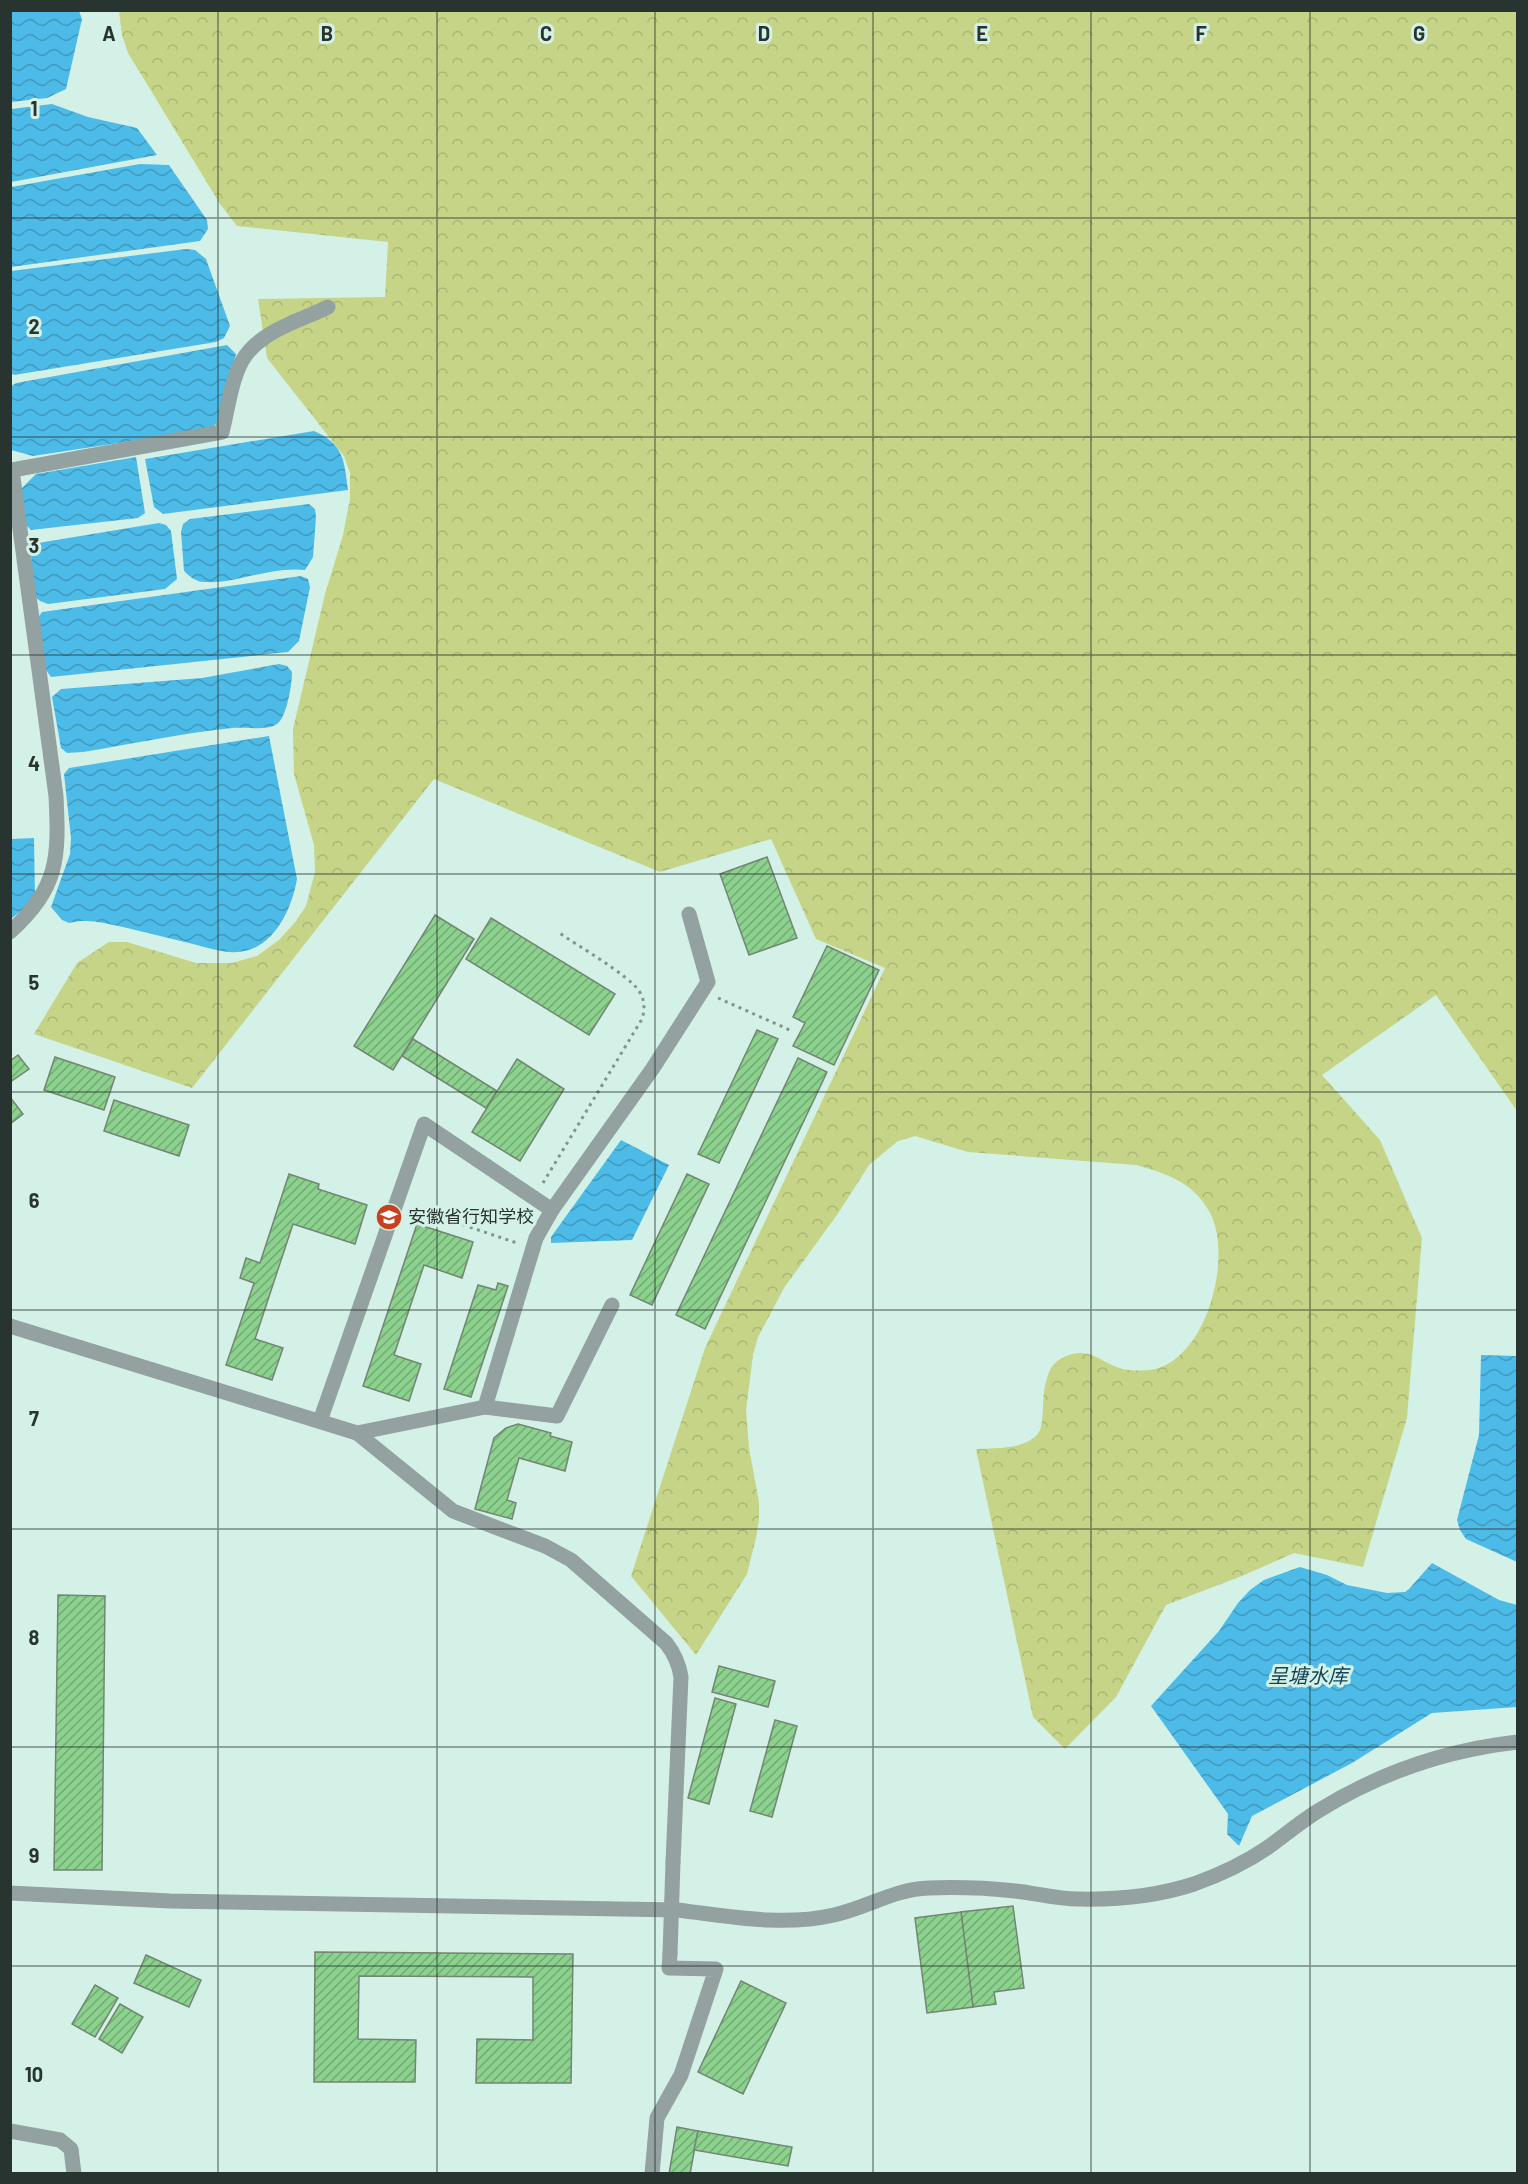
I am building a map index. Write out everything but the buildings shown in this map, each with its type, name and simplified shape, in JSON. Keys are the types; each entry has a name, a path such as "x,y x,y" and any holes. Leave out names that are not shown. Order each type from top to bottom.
{"street":[{"path":"10,932 42,897 54,869 58,842 56,796 12,470 222,432 237,371 248,353 264,337 328,307"},
{"path":"485,1407 536,1238 552,1210 653,1068 708,982 688,914"},
{"path":"320,1422 424,1124 552,1210"},
{"path":"357,1433 485,1407 557,1416 612,1305"},
{"path":"10,1326 357,1433 453,1511 545,1546 571,1560 672,1650 681,1677 669,1968 716,1969 681,2075 657,2118 652,2174"},
{"path":"10,1893 170,1901 676,1910 749,1919 788,1921 835,1915 896,1893 927,1888 1018,1891 1079,1899 1125,1898 1171,1890 1216,1875 1265,1849 1344,1795 1405,1768 1464,1750 1518,1742"},
{"path":"10,2131 60,2140 71,2150 74,2174"}],"path":[{"path":"534,1198 642,1019 644,1012 642,997 632,982 558,932"},
{"path":"703,991 792,1031"},
{"path":"397,1203 532,1248"}],"green space":[{"path":"119,11 1517,11 1517,1111 1436,995 1322,1075 1380,1140 1422,1238 1407,1418 1363,1567 1294,1553 1166,1605 1116,1697 1065,1749 1033,1717 976,1449 1003,1448 1023,1444 1037,1435 1041,1427 1044,1391 1049,1373 1056,1362 1064,1357 1081,1353 1088,1354 1123,1369 1135,1370 1155,1369 1173,1361 1189,1346 1201,1327 1210,1305 1216,1281 1217,1236 1212,1217 1206,1206 1190,1188 1148,1168 1136,1165 968,1152 915,1136 898,1141 869,1165 839,1212 784,1288 758,1337 753,1355 746,1410 749,1448 759,1502 756,1538 747,1574 696,1655 631,1576 705,1348 885,968 816,939 771,839 660,872 434,779 192,1088 34,1034 77,963 109,942 127,942 196,963 232,963 257,956 279,940 306,906 315,872 314,845 294,774 293,729 325,594 343,535 350,499 350,473 344,456 267,358 258,299 385,297 388,242 237,226 220,204 128,53 122,35"}],"water":[{"path":"11,11 79,11 82,19 66,89 47,98 11,102"},
{"path":"52,104 88,117 137,128 157,155 11,182 11,109"},
{"path":"140,164 169,165 207,220 208,229 200,241 11,267 11,187"},
{"path":"186,249 195,250 206,259 230,326 224,338 216,342 14,375 11,373 11,271"},
{"path":"227,345 236,354 218,422 211,429 33,456 11,450 10,387 16,383"},
{"path":"314,431 337,447 341,454 348,490 163,514 154,507 145,459"},
{"path":"136,457 145,513 138,518 31,530 25,524 21,489 36,474"},
{"path":"309,504 315,509 316,517 313,557 305,570 279,570 217,582 193,579 184,571 181,532 183,524 190,519"},
{"path":"159,523 166,525 171,531 177,579 165,589 48,604 34,596 32,544"},
{"path":"301,576 308,579 310,587 299,641 288,652 51,677 46,670 38,618 42,612"},
{"path":"279,664 287,666 292,672 291,684 284,715 277,724 272,726 213,730 83,752 67,753 61,748 52,697 61,689 202,678"},
{"path":"269,736 297,879 284,918 267,940 243,951 214,950 102,923 82,921 69,923 62,920 51,907 70,854 71,838 64,774 69,768"},
{"path":"34,838 35,899 11,919 11,839"},
{"path":"621,1140 669,1165 632,1240 551,1243 551,1237"},
{"path":"1481,1355 1517,1356 1517,1562 1466,1539 1457,1520 1479,1435"},
{"name":"呈塘水库","path":"1432,1563 1499,1600 1517,1605 1517,1707 1432,1713 1352,1763 1252,1816 1239,1846 1227,1834 1228,1814 1151,1706 1219,1631 1238,1603 1264,1580 1300,1567 1327,1575 1347,1585 1387,1593 1405,1592"}],"place":[{"name":"安徽省行知学校","path":"389,1217"}]}
